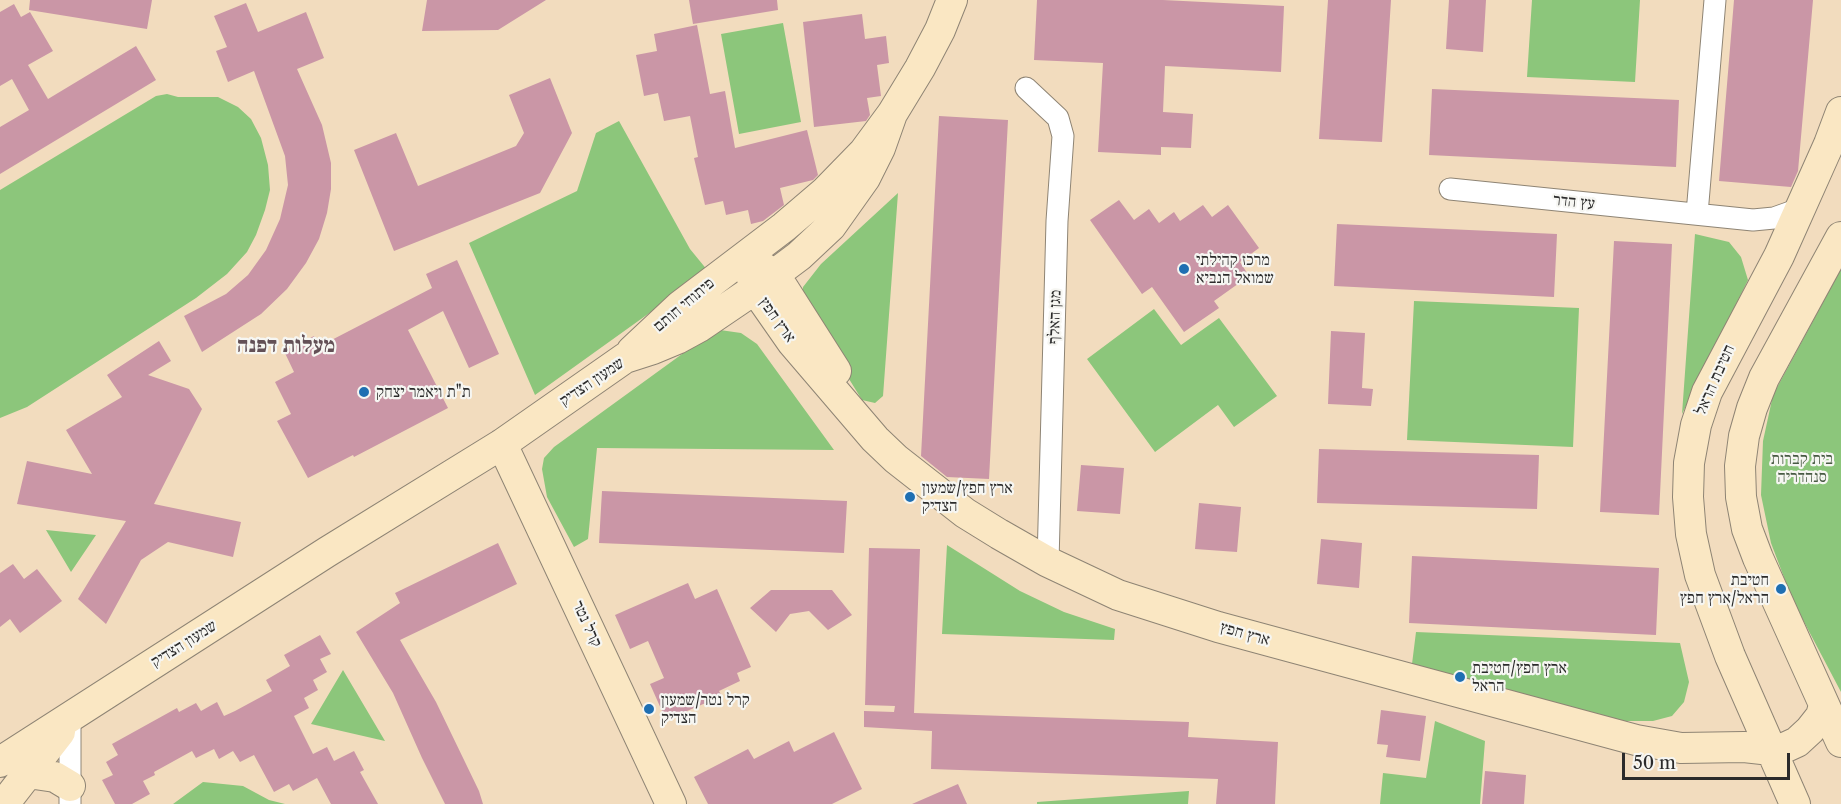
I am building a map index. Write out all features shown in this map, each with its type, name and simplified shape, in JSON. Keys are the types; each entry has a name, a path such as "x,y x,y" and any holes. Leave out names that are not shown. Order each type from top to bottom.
{"street":[{"path":"746,256 825,192 864,152 892,114 920,68 940,30 952,0"},
{"path":"1697,214 1714,0"},
{"name":"מגן האלף","path":"1026,88 1058,118 1063,136 1057,221 1048,562"},
{"name":"חטיבת הראל","path":"1795,804 1730,656 1700,575 1691,534 1688,496 1689,463 1696,425 1707,392 1802,208 1841,112"},
{"name":"שמעון הצדיק","path":"0,762 327,552 502,444 625,358 677,339 699,327 765,282 799,256 831,226 848,204 865,178 880,148 892,114"},
{"name":"עץ הדר","path":"1450,189 1753,220 1773,218 1802,208"},
{"path":"1753,220 1766,232 1779,256"},
{"path":"1841,237 1764,378 1744,436 1740,466 1741,497 1747,529 1841,743"},
{"name":"ארץ חפץ","path":"746,256 834,368 875,439 917,477 965,513 1048,562 1118,595 1218,627 1636,740 1700,749 1744,747 1767,741 1790,746 1804,737"},
{"name":"פיתוחי חותם","path":"625,358 680,306 746,256"},
{"name":"קרל נטר","path":"502,444 671,804"},
{"path":"1804,737 1816,724 1824,705"},
{"path":"70,718 70,795"},
{"name":"שמעון הצדיק","path":"4,804 70,718"},
{"path":"1804,737 1841,743"},
{"path":"28,773 55,777 70,795"}],"green space":[{"path":"1532,0 1640,0 1635,82 1527,77"},
{"path":"783,23 801,122 739,134 721,34"},
{"path":"167,94 178,97 218,97 238,107 251,119 261,138 268,165 270,190 256,235 247,252 227,274 196,298 27,407 0,418 0,190 156,96"},
{"path":"619,121 690,249 708,271 535,395 469,243 577,191 596,133"},
{"path":"898,193 883,396 875,403 862,400 801,301 803,287 821,264"},
{"path":"1695,234 1729,242 1741,257 1748,280 1682,414"},
{"name":"בית קברות סנהדריה","path":"1841,269 1841,692 1793,601 1771,543 1761,495 1763,441 1773,395"},
{"path":"1414,301 1579,308 1573,447 1407,440"},
{"path":"1154,309 1181,345 1219,318 1277,396 1234,427 1218,405 1155,452 1087,359"},
{"path":"720,330 741,333 757,344 834,450 597,448 588,539 574,547 547,497 542,469 544,458 554,447 700,341"},
{"path":"46,530 96,535 71,572"},
{"path":"947,545 1020,591 1064,612 1115,629 1114,640 942,634"},
{"path":"1416,632 1680,643 1689,682 1684,702 1672,716 1653,721 1611,721 1412,664"},
{"path":"343,670 385,741 311,724"},
{"path":"1435,721 1485,741 1480,804 1380,804 1383,773 1426,778"},
{"path":"203,782 243,786 269,800 285,804 173,804"},
{"path":"1189,791 1188,804 1037,804 1037,802"}],"building":[{"path":"30,0 152,0 147,29 29,10"},
{"path":"427,0 546,0 498,30 422,31"},
{"path":"689,0 777,0 778,10 693,24"},
{"path":"1037,0 1163,0 1284,6 1281,72 1165,66 1163,112 1193,114 1191,148 1161,147 1161,155 1098,152 1103,63 1034,60"},
{"path":"1328,0 1391,0 1382,142 1319,139"},
{"path":"1449,0 1486,0 1483,52 1446,49"},
{"path":"1734,0 1813,0 1798,171 1791,187 1719,181"},
{"path":"246,3 258,32 306,12 324,58 297,69 322,125 331,163 331,189 319,239 306,263 287,289 261,314 202,352 184,316 226,294 248,275 266,250 280,219 288,185 285,156 254,71 228,82 216,51 227,47 214,16"},
{"path":"14,4 21,17 30,12 53,51 28,65 48,99 136,46 156,80 0,174 0,127 29,110 12,79 0,86 0,12"},
{"path":"862,14 865,39 886,36 889,63 877,65 881,96 867,98 870,115 866,121 814,127 803,22"},
{"path":"697,25 710,94 725,91 735,148 807,130 818,175 813,180 780,188 784,205 763,221 751,224 748,210 726,215 723,201 705,205 694,158 698,157 690,116 664,121 658,93 644,96 636,55 657,51 654,34"},
{"path":"550,78 572,133 540,193 394,251 354,150 396,133 418,186 516,146 524,133 509,95"},
{"path":"1432,89 1679,100 1676,167 1429,155"},
{"path":"939,116 1008,120 989,479 947,477 921,456"},
{"name":"מרכז קהילתי שמואל הנביא","path":"1119,200 1134,220 1149,209 1159,223 1174,212 1180,221 1203,205 1212,217 1228,205 1259,248 1240,262 1249,276 1214,301 1219,308 1184,332 1152,287 1142,294 1090,220"},
{"path":"1337,224 1557,234 1554,297 1334,286"},
{"path":"1614,241 1672,244 1659,515 1600,512"},
{"path":"457,260 499,354 469,368 443,311 408,330 448,408 308,478 277,421 291,414 275,382 294,372 284,351 314,336 320,346 432,288 426,274"},
{"path":"1331,331 1365,333 1362,388 1373,389 1371,406 1328,404"},
{"path":"159,341 171,361 148,375 189,389 202,409 154,504 241,522 233,557 168,542 141,560 106,624 78,599 126,521 17,504 27,461 92,474 66,430 122,397 107,375"},
{"path":"1319,449 1539,455 1537,509 1317,503"},
{"path":"1081,465 1124,468 1120,514 1077,511"},
{"path":"602,491 847,501 844,553 599,543"},
{"path":"1199,503 1241,507 1237,552 1195,549"},
{"path":"1321,539 1362,543 1359,588 1317,584"},
{"path":"498,543 517,584 400,640 436,702 479,791 483,804 445,804 393,693 356,632 400,603 395,593"},
{"path":"869,548 920,549 914,713 1189,722 1188,737 1278,742 1275,804 1216,804 1218,779 931,769 932,731 864,727 864,711 894,712 895,706 865,705"},
{"path":"1412,556 1659,568 1656,635 1409,623"},
{"path":"13,564 24,579 37,569 62,601 20,633 10,619 0,627 0,573"},
{"path":"688,583 695,599 717,589 751,667 737,673 740,681 719,691 722,696 666,720 650,684 664,678 648,641 630,649 615,615"},
{"path":"771,590 832,590 852,615 828,630 809,611 790,614 776,632 750,608"},
{"path":"320,635 331,654 320,659 327,672 313,680 318,690 304,698 309,708 294,716 313,754 327,747 334,761 354,751 364,770 360,772 378,804 331,804 317,778 293,791 289,784 274,792 254,755 240,762 233,751 219,759 214,749 196,758 192,751 154,772 155,775 143,781 150,794 132,804 115,804 102,780 113,775 106,762 118,755 112,744 177,708 179,712 196,703 201,711 217,702 224,716 235,711 272,691 266,680 290,666 284,655"},
{"path":"1381,710 1426,716 1420,761 1386,757 1388,745 1377,744"},
{"path":"834,732 862,789 832,804 708,804 694,777 748,749 754,759 789,741 794,752"},
{"path":"1485,771 1526,775 1524,804 1482,804"},
{"path":"958,784 967,804 912,804"}],"place":[{"name":"מרכז קהילתי שמואל הנביא","path":"1184,269"},
{"name":"ת\"ת ויאמר יצחק","path":"364,392"},
{"name":"ארץ חפץ/שמעון הצדיק","path":"910,497"},
{"name":"חטיבת הראל/ארץ חפץ","path":"1781,589"},
{"name":"ארץ חפץ/חטיבת הראל","path":"1460,677"},
{"name":"קרל נטר/שמעון הצדיק","path":"649,709"}],"district":[{"name":"מעלות דפנה","path":"286,346"}]}
